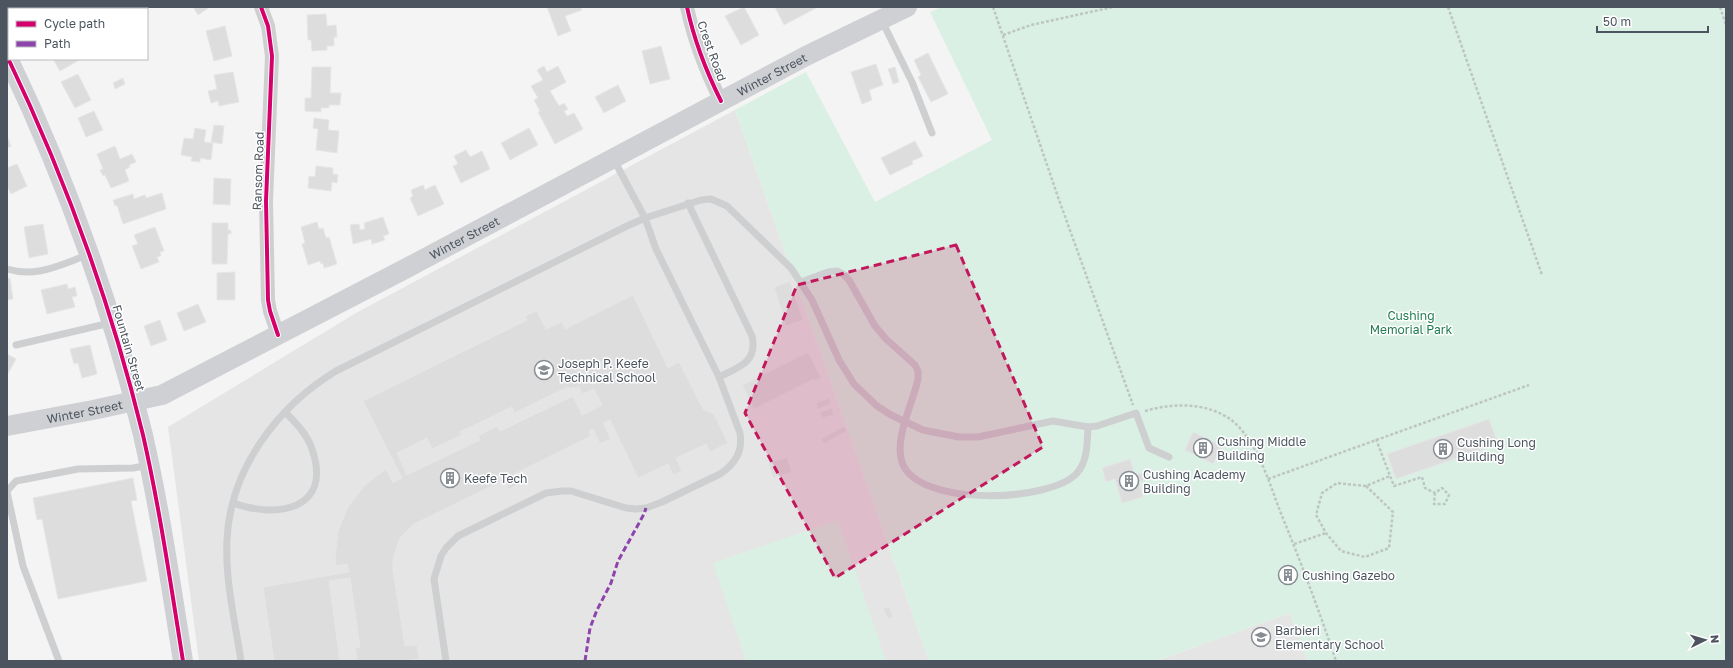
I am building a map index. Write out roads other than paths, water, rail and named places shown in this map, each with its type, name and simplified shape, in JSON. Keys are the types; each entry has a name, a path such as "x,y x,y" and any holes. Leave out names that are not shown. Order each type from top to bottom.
{"main road":[{"name":"Winter Street","path":"7,426 162,395 394,275 806,56 907,7"},
{"name":"Fountain Street","path":"9,60 51,153 89,255 112,323 134,401 149,465 167,560 182,661"}],"street":[{"name":"Ransom Road","path":"261,7 271,39 272,68 266,201 268,300 278,335"},
{"name":"Crest Road","path":"687,7 700,52 721,101"}],"lane":[{"path":"881,19 912,82 932,133"},
{"path":"446,661 434,579 441,556 446,548 462,533 546,493 571,491 626,508 646,508 662,502 720,474 733,463 738,456 741,441 738,423 719,377 656,249 645,218 613,158"},
{"path":"241,661 227,558 229,521 233,502 243,471 270,429 285,412 312,387 336,371 645,218 688,203 711,199 727,206 780,256 801,282 820,317 839,360 854,384 877,406 905,423 923,430 959,437 978,437 1052,421 1088,427 1106,424 1136,413 1149,448 1169,458"},
{"path":"688,203 752,336 754,344 754,352 743,365 719,377"},
{"path":"7,268 28,273 39,272 89,255"},
{"path":"801,282 828,272 837,271 844,274 850,280 875,326 891,344 914,365 918,371 918,379 902,434 900,454 906,470 920,481 942,489 985,497 1018,495 1041,490 1071,479 1078,472 1083,464 1086,454 1088,427"},
{"path":"16,345 112,323"},
{"path":"233,502 258,510 285,509 299,504 308,498 314,489 317,473 312,448 305,435 285,412"},
{"path":"58,661 23,566 7,491 16,481 78,469 133,468 149,465"}],"place":[{"name":"Joseph P. Keefe Technical School","path":"544,370"},
{"name":"Cushing Middle Building","path":"1203,448"},
{"name":"Cushing Long Building","path":"1443,449"},
{"name":"Keefe Tech","path":"450,478"},
{"name":"Cushing Academy Building","path":"1129,481"},
{"name":"Cushing Gazebo","path":"1288,575"},
{"name":"Barbieri Elementary School","path":"1261,637"}],"park label":[{"name":"Cushing Memorial Park","path":"1411,322"}]}
